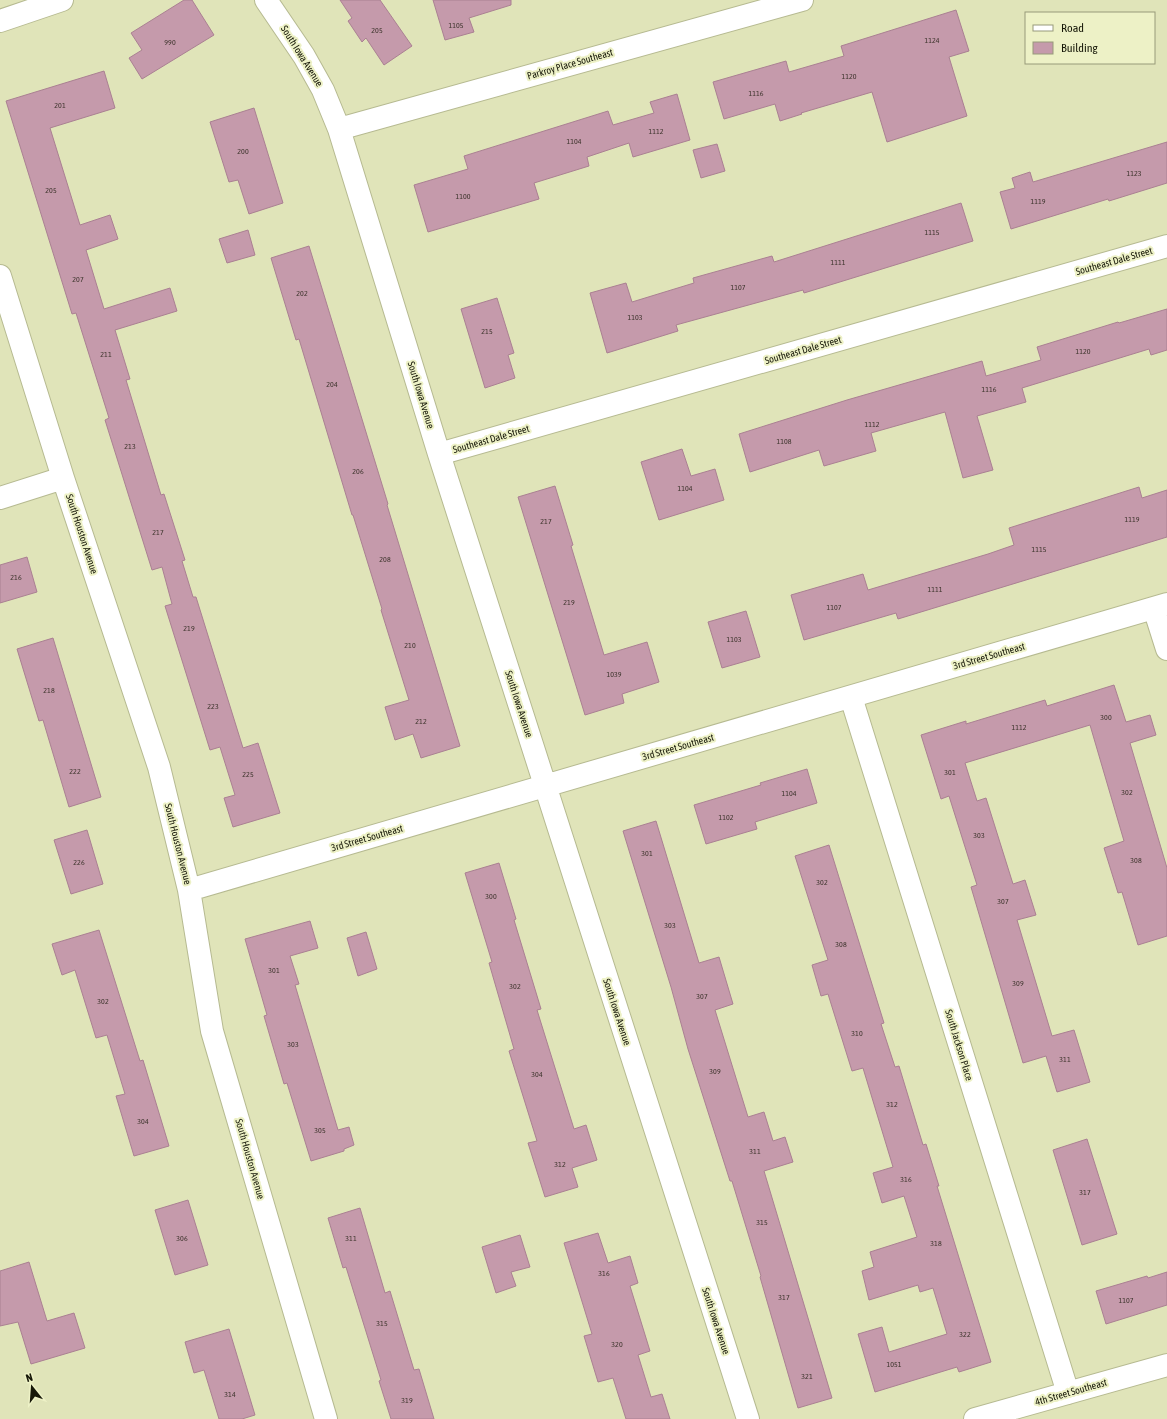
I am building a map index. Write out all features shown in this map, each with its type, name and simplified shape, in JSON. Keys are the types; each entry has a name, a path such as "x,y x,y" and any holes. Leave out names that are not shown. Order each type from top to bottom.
{"street":[{"path":"0,21 62,0"},
{"name":"South Iowa Avenue","path":"266,0 304,56 323,90 339,129 439,454 748,1419"},
{"name":"Parkroy Place Southeast","path":"339,129 802,0"},
{"name":"Southeast Dale Street","path":"439,454 1167,246"},
{"name":"South Houston Avenue","path":"0,276 63,478 159,767 189,890 212,1031 326,1419"},
{"path":"0,498 63,478"},
{"path":"1161,606 1167,649"},
{"name":"3rd Street Southeast","path":"189,890 1161,606"},
{"name":"South Jackson Place","path":"851,697 1068,1393"},
{"name":"4th Street Southeast","path":"975,1419 1167,1365"}],"building":[{"path":"184,0 192,0 214,35 142,79 129,58 142,50 131,33"},
{"path":"340,0 380,0 412,46 384,65 366,38 362,42 348,21 352,18"},
{"path":"433,0 511,0 511,5 469,18 474,32 445,40"},
{"path":"956,10 969,51 949,57 967,116 887,142 872,92 801,113 802,114 780,121 775,104 724,119 713,82 786,61 789,72 844,56 841,46"},
{"path":"104,71 115,108 50,128 80,225 110,215 118,239 86,250 104,309 170,288 177,311 115,330 130,379 126,380 161,495 164,494 185,560 182,561 193,597 196,597 243,748 258,743 280,813 233,827 224,798 235,795 220,747 210,750 165,606 172,604 162,567 152,570 105,420 109,418 76,313 72,314 6,101"},
{"path":"677,94 690,140 633,157 629,143 587,157 589,166 534,183 539,199 428,232 414,185 468,169 464,156 608,111 613,125 654,113 650,102"},
{"path":"254,108 283,203 249,214 238,180 229,182 210,122"},
{"path":"1167,142 1167,183 1109,201 1108,199 1011,229 1000,192 1015,188 1012,178 1030,172 1033,182"},
{"path":"717,144 725,171 701,178 693,150"},
{"path":"961,203 973,241 804,293 803,290 676,325 678,331 607,353 590,293 626,283 632,302 694,283 693,278 772,256 774,262"},
{"path":"248,230 255,255 227,263 219,239"},
{"path":"309,246 460,746 421,758 413,734 395,740 385,707 409,700 299,339 296,340 271,258"},
{"path":"497,298 514,353 508,355 515,378 485,388 461,309"},
{"path":"1167,309 1167,350 1151,355 1149,349 1022,388 1026,402 977,416 993,470 963,478 945,412 871,433 876,451 824,466 819,450 750,472 739,434 847,400 982,361 986,376 1041,360 1037,347 1118,322 1119,323"},
{"path":"682,449 691,476 715,469 724,500 659,520 641,462"},
{"path":"555,486 573,545 571,546 604,655 647,642 659,682 622,694 624,703 585,715 518,497"},
{"path":"1139,487 1142,498 1167,490 1167,537 898,619 896,613 804,640 791,595 863,574 868,590 988,554 1014,545 1009,528"},
{"path":"27,557 37,592 0,603 0,565"},
{"path":"746,611 760,657 722,668 708,622"},
{"path":"53,638 101,797 69,807 43,720 39,721 17,649"},
{"path":"1114,685 1126,722 1150,715 1156,735 1130,743 1167,868 1167,936 1138,945 1122,892 1118,893 1104,848 1124,841 1090,725 965,763 977,801 986,798 1013,884 1025,880 1036,915 1017,920 1052,1036 1074,1030 1090,1082 1057,1092 1046,1056 1023,1063 971,887 977,885 949,796 941,799 921,735 966,721 966,724 1045,700 1047,706"},
{"path":"807,769 817,803 755,822 757,829 706,844 694,805 761,785 760,783"},
{"path":"656,821 699,963 719,957 733,1004 715,1010 748,1117 764,1112 773,1141 785,1137 793,1162 764,1171 832,1398 798,1408 760,1277 761,1276 732,1181 730,1181 688,1049 671,987 623,831"},
{"path":"87,830 103,884 71,894 54,840"},
{"path":"829,845 884,1023 881,1024 895,1067 899,1066 923,1145 926,1144 939,1186 937,1186 991,1362 959,1372 957,1367 875,1392 858,1334 882,1327 889,1352 947,1334 933,1288 920,1292 918,1285 869,1300 862,1271 874,1267 870,1252 917,1237 904,1196 882,1203 873,1173 893,1167 863,1068 852,1071 828,994 821,996 812,965 828,960 795,856"},
{"path":"499,863 516,919 514,920 541,1009 537,1010 574,1129 586,1125 597,1160 572,1168 578,1187 545,1197 528,1143 537,1141 509,1051 514,1049 489,963 492,962 465,873"},
{"path":"310,921 318,948 290,956 299,984 295,985 338,1130 349,1127 354,1145 344,1149 344,1151 311,1161 287,1083 284,1084 264,1016 267,1015 245,939"},
{"path":"99,930 140,1061 143,1060 169,1146 134,1156 116,1096 125,1094 107,1035 96,1038 75,970 62,975 52,944"},
{"path":"366,932 377,969 358,976 347,938"},
{"path":"1087,1139 1117,1234 1082,1245 1053,1150"},
{"path":"188,1200 208,1265 175,1275 155,1210"},
{"path":"360,1208 385,1293 390,1291 414,1370 419,1369 434,1419 391,1419 379,1381 381,1380 346,1267 343,1268 328,1218"},
{"path":"598,1233 608,1263 630,1256 638,1283 630,1286 650,1351 638,1355 651,1397 662,1394 670,1419 626,1419 613,1378 598,1382 584,1336 592,1334 564,1243"},
{"path":"520,1235 530,1267 511,1272 516,1286 496,1293 482,1247"},
{"path":"29,1262 47,1321 74,1313 85,1348 31,1364 18,1322 0,1326 0,1271"},
{"path":"1167,1272 1167,1305 1106,1324 1096,1291 1147,1276 1148,1278"},
{"path":"229,1329 255,1415 242,1419 219,1419 204,1370 194,1373 185,1342"}]}
